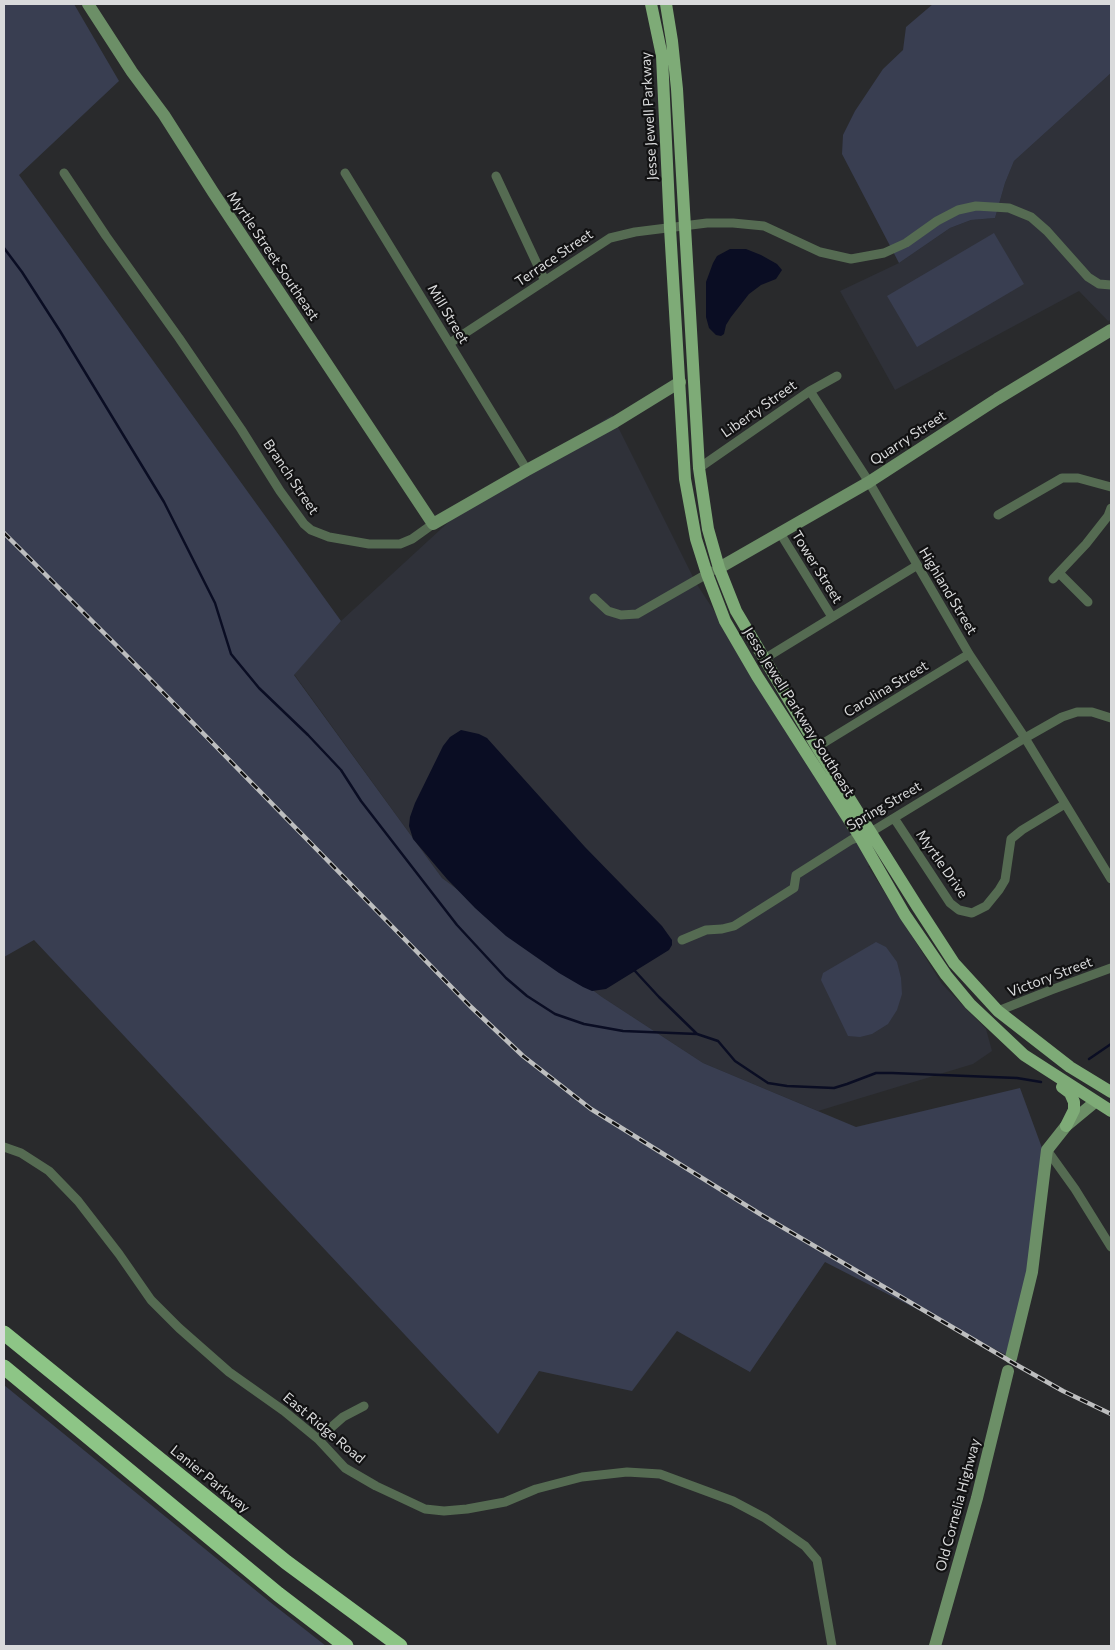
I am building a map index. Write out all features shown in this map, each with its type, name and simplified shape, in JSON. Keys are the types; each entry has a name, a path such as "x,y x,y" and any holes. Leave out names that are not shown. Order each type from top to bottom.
{"highway":[{"name":"Lanier Parkway","path":"4,1333 286,1562 400,1646"},
{"path":"4,1367 278,1594 346,1646"}],"main road":[{"name":"Jesse Jewell Parkway","path":"651,4 661,50 670,228"},
{"name":"Jesse Jewell Parkway","path":"666,4 676,84 685,226"},
{"name":"Jesse Jewell Parkway Southeast","path":"685,226 699,468 708,529 719,568 736,611 817,747 866,835 905,915 946,975 970,1004 1024,1055 1111,1111"},
{"name":"Jesse Jewell Parkway Southeast","path":"670,228 685,479 696,539 707,574 726,621 756,676 954,963 998,1011 1070,1067 1111,1092"},
{"path":"1043,1068 1049,1078 1070,1092 1072,1096 1074,1110 1066,1126"}],"street":[{"name":"Myrtle Street Southeast","path":"91,5 132,72 164,115 218,200 433,524"},
{"name":"Branch Street","path":"64,172 91,214 215,391 280,491 304,524 311,530 329,537 370,544 400,544 412,539 433,524 615,422 680,382"},
{"name":"Mill Street","path":"345,173 527,470"},
{"path":"496,176 545,281"},
{"name":"Terrace Street","path":"450,344 610,238 635,232 707,223 734,222 764,226 820,252 852,259 884,253 906,243 937,221 958,210 976,206 1009,208 1031,217 1047,230 1088,276 1099,284 1111,285"},
{"name":"Quarry Street","path":"719,568 868,482 996,399 1111,330"},
{"name":"Liberty Street","path":"699,468 810,391 837,376"},
{"name":"Highland Street","path":"810,391 868,482 916,566 970,654 1025,738 1111,879"},
{"path":"998,515 1062,478 1078,478 1111,487"},
{"path":"1088,602 1056,576 1086,544 1108,516 1111,508"},
{"name":"Tower Street","path":"780,533 832,617"},
{"name":"Tower Street","path":"764,659 916,566"},
{"path":"594,598 608,611 621,615 637,614 719,568"},
{"name":"Carolina Street","path":"817,747 970,654"},
{"name":"Spring Street","path":"682,940 706,930 734,926 794,888 796,875 1062,717 1077,712 1092,712 1111,718"},
{"name":"Myrtle Drive","path":"894,818 950,903 959,910 972,913 986,906 999,890 1004,880 1011,839 1022,830 1065,804"},
{"name":"Victory Street","path":"998,1011 1111,968"},
{"path":"1095,1102 1066,1126 1047,1150 1075,1188 1111,1247"},
{"name":"East Ridge Road","path":"4,1147 21,1153 49,1171 78,1201 119,1254 151,1300 178,1328 230,1372 318,1438 345,1468 376,1486 425,1509 444,1511 505,1502 536,1489 582,1477 627,1472 660,1474 733,1501 765,1518 805,1546 817,1560 832,1646"},
{"name":"Old Cornelia Highway","path":"935,1646 977,1498 1032,1272 1047,1150"},
{"path":"318,1438 343,1417 364,1406"}],"shaded area":[{"path":"4,4 74,4 119,81 19,175 341,621 294,675 442,878 602,997 703,1063 856,1127 1020,1088 1049,1167 1016,1360 825,1262 750,1372 677,1331 632,1391 539,1371 498,1434 34,940 4,957"},
{"path":"933,4 1111,4 1111,73 1014,161 1005,183 995,218 971,220 950,228 899,263 842,154 843,135 855,111 883,69 903,50 906,27"},
{"path":"1111,73 1111,320 1108,321 1079,291 895,390 840,291 899,263 950,228 971,220 995,218 1005,183 1014,161"},
{"path":"994,233 1024,284 917,347 887,296"},
{"path":"730,249 746,249 761,255 777,264 782,270 776,279 761,285 749,294 731,317 726,325 724,334 721,336 716,335 709,328 706,317 706,282 717,256"},
{"path":"612,415 696,583 877,861 868,866 942,984 986,1029 992,1051 973,1064 818,1111 703,1063 602,997 442,878 294,674 341,621 466,506"},
{"path":"461,730 487,738 585,847 662,926 672,940 669,950 606,989 592,991 559,973 506,936 447,879 413,839 409,826 415,803 443,746 450,737"},
{"path":"876,942 886,947 897,962 902,994 897,1010 888,1024 872,1034 860,1037 848,1036 821,980 823,973"},
{"path":"4,1385 270,1602 326,1646 4,1646"}],"waterway":[{"path":"4,248 60,331 164,502 215,603 231,654 259,688 341,770 361,801 457,925 506,978 527,996 555,1014 584,1024 623,1031 697,1034 718,1041 735,1061 768,1083 787,1086 834,1088 876,1073 1017,1078 1041,1082"},
{"path":"635,971 697,1034"},
{"path":"1089,1059 1111,1044"}],"railway":[{"path":"4,533 148,677 470,1006 523,1056 591,1109 760,1214 1015,1364 1063,1391 1111,1414"}]}
